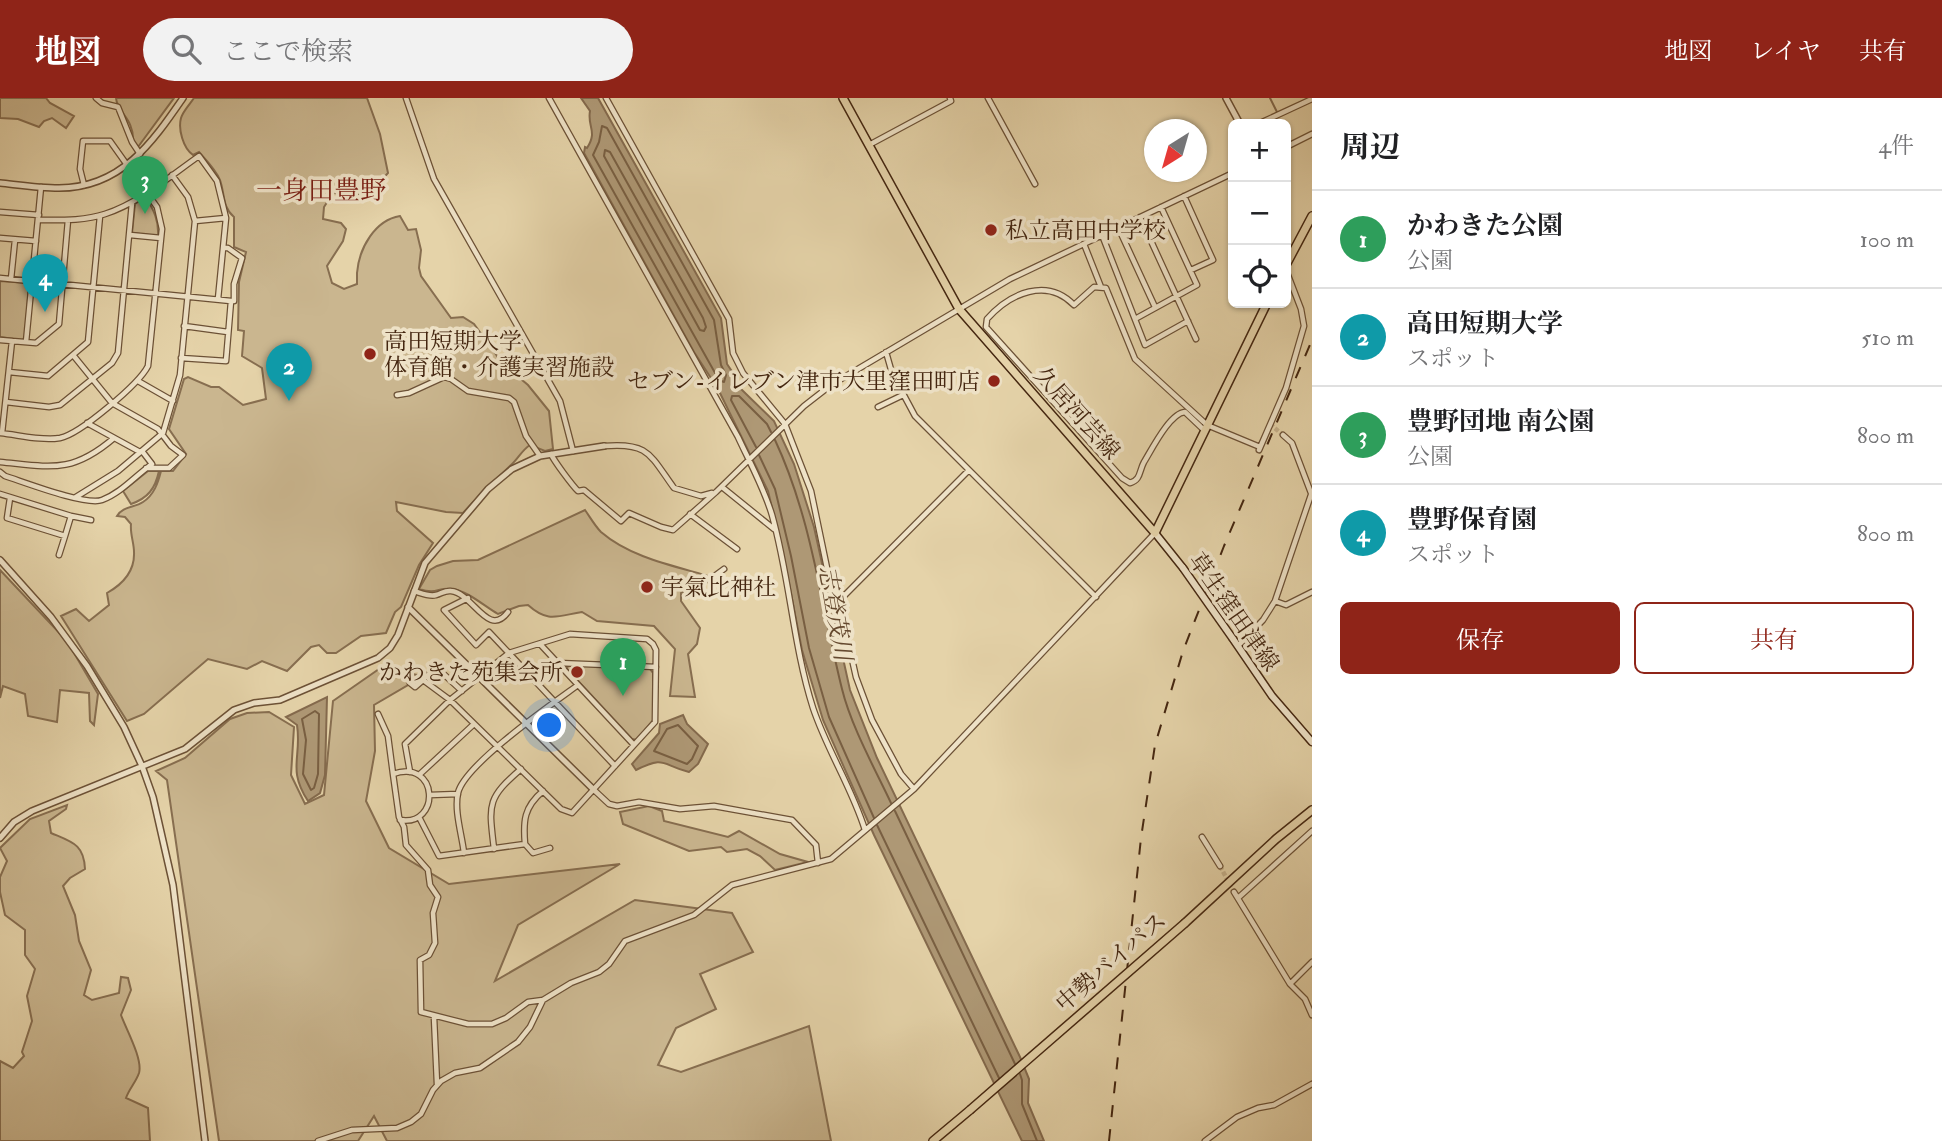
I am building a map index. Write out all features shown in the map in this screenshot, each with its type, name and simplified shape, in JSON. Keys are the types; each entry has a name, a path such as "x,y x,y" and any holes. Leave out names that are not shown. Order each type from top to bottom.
{"main road":[{"name":"久居河芸線","path":"843,98 959,309 1155,533"},
{"path":"1291,256 1312,216"},
{"path":"1155,533 1265,308"},
{"name":"草生窪田津線","path":"1155,533 1272,695 1312,743"},
{"name":"中勢バイパス","path":"933,1141 1312,810"}],"street":[{"path":"96,98 102,103 118,107 140,155"},
{"path":"0,183 66,188 104,179 140,155 183,98"},
{"path":"406,98 434,179 560,401 573,451"},
{"path":"549,98 708,381 760,482 775,529 800,664 813,710 867,830"},
{"path":"606,98 729,319 733,353 743,373 785,424 811,492 832,592 839,601 856,677 872,720 901,774 914,789"},
{"path":"869,145 951,101 950,98"},
{"path":"988,98 1035,184"},
{"path":"1226,98 1237,119"},
{"path":"1299,98 1302,104"},
{"path":"1272,119 1312,99"},
{"path":"1291,144 1312,134"},
{"path":"12,341 1,433 62,438 88,423 138,381 146,370 150,355 161,238 159,214 110,141 83,141 80,169 84,185"},
{"path":"0,212 69,220 100,216 132,203 199,156 217,181 226,218 218,299"},
{"path":"76,497 118,471 163,433 173,401 180,375 195,221 188,197 172,175"},
{"path":"551,454 575,488 584,490 621,521 629,513 673,530 785,424 831,385 1010,279 1228,175"},
{"path":"26,342 41,187"},
{"path":"1184,196 1213,260 1191,270"},
{"path":"6,402 55,407 112,363 118,353 132,203"},
{"path":"1135,318 1197,285 1161,207"},
{"path":"9,372 48,376 88,342 100,216"},
{"path":"1140,217 1196,338"},
{"path":"195,221 226,218"},
{"path":"0,340 36,344 59,324 69,220"},
{"path":"1118,227 1155,307"},
{"path":"130,235 161,238"},
{"path":"1102,235 1145,345 1188,321"},
{"path":"0,238 36,241"},
{"path":"11,279 15,240"},
{"path":"1084,244 1101,287"},
{"path":"181,358 225,362 231,301 234,301 234,284 243,258 228,248 223,248"},
{"path":"0,278 231,301"},
{"path":"1206,428 1135,359 1106,288 1094,288 1074,305 1054,291 1031,290 987,318 986,325 1130,483 1138,478 1144,462 1177,414 1185,412 1206,428 1260,449 1286,387 1304,326 1291,283"},
{"path":"184,327 228,332"},
{"path":"886,352 893,375 915,416 1096,597"},
{"path":"73,355 112,402 163,433 183,455 169,468 146,468"},
{"path":"868,388 893,375"},
{"path":"397,395 409,393 444,377 452,379 468,391 509,398 514,402 526,436 540,456"},
{"path":"138,381 173,401"},
{"path":"878,407 903,395"},
{"path":"0,471 5,476 76,497 100,501 122,489 152,464 141,452 88,423"},
{"path":"1236,643 1257,627 1275,601 1312,493 1292,443 1283,435"},
{"path":"0,462 52,467 69,465 90,457 114,438"},
{"path":"0,838 14,822 32,811 189,747 234,710 254,703 280,700 378,658 394,642 425,563 488,489 512,469 540,456 626,445 640,448 652,457 674,488 701,496 716,492"},
{"path":"839,601 969,470"},
{"path":"722,486 775,529"},
{"path":"0,494 91,520"},
{"path":"10,498 7,518 65,536"},
{"path":"690,514 737,549"},
{"path":"59,555 71,516"},
{"path":"421,1012 468,1024 487,1025 503,1020 528,1002 543,1000 571,983 603,970 625,941 694,915 732,885 831,859 914,789 1155,533"},
{"path":"0,560 57,624 87,666 124,727 153,797 173,885 205,1141"},
{"path":"709,580 724,569"},
{"path":"414,591 433,596 453,591 468,598 480,613 492,621 500,621 508,612"},
{"path":"1275,601 1286,605 1312,592"},
{"path":"468,598 444,610 477,645 489,632 615,766"},
{"path":"408,607 609,804 617,806 639,802 680,809 714,806 792,820 816,845 818,863"},
{"path":"410,772 405,744 450,700 509,653 570,634 647,639 656,648 655,722 572,813 561,809 450,700 424,680"},
{"path":"540,644 634,745"},
{"path":"558,663 656,667"},
{"path":"410,683 415,687 436,667 462,691"},
{"path":"464,853 458,794 469,772 526,723 578,685"},
{"path":"378,714 388,736 400,820 408,849 428,870 430,885 438,900 433,913 436,934 434,949 420,960 421,1012"},
{"path":"419,775 474,724"},
{"path":"494,849 490,817 492,802 499,789 521,769"},
{"path":"393,774 410,772 419,775 427,784 430,795 426,809 419,817 400,820"},
{"path":"543,791 525,814 525,844 533,853 550,848"},
{"path":"430,795 458,794"},
{"path":"419,817 439,856 525,844"},
{"path":"1238,898 1312,831"},
{"path":"1202,837 1220,866"},
{"path":"1234,892 1290,984 1302,995 1312,1015"},
{"path":"1290,984 1312,961"},
{"path":"318,1141 363,1128 406,1125 421,1114 437,1084 455,1073 480,1068 515,1045 530,1027 543,1000"},
{"path":"416,1015 421,1012"},
{"path":"434,1017 437,1084"},
{"path":"1205,1141 1237,1117 1274,1105 1312,1084"}],"shaded area":[{"path":"0,98 46,98 74,116 66,128 52,118 39,127 18,119 0,118"},
{"path":"116,98 174,98 138,147 133,141 131,127"},
{"path":"194,98 367,98 380,134 388,173 370,193 333,193 324,207 323,219 341,223 346,229 343,241 327,266 332,283 344,289 357,284 358,264 370,237 383,223 400,216 408,230 416,229 421,250 421,276 451,318 463,317 474,324 503,364 528,385 549,411 553,449 545,451 530,445 463,513 396,502 397,511 433,543 419,565 401,607 395,612 386,633 361,636 336,653 327,653 319,645 311,647 287,671 262,661 247,669 208,659 144,714 127,721 61,616 76,609 89,621 109,605 107,593 118,586 130,571 134,559 131,524 125,517 117,516 122,510 147,499 155,488 161,471 173,471 186,454 169,429 184,379 188,377 211,387 219,387 243,405 266,399 262,368 242,356 244,331 238,330 239,282 246,252 234,247 234,217 226,205 218,176 199,152 193,155 189,152 181,133 182,115"},
{"path":"146,198 155,216 158,236 132,233 135,204"},
{"path":"0,281 29,285 25,338 22,340 0,337"},
{"path":"148,471 159,471 153,488 142,499 131,504 123,491"},
{"path":"585,510 601,532 626,548 654,560 712,577 681,593 681,601 700,628 697,644 688,654 695,697 670,696 675,649 654,626 597,621 582,612 547,616 528,605 498,614 458,590 419,589 430,570 437,566 453,561 478,560"},
{"path":"0,570 67,641 98,694 94,725 90,721 89,693 60,690 57,722 28,716 25,694 3,686 0,698"},
{"path":"568,665 650,669 653,673 653,720 637,740 632,739 567,669"},
{"path":"379,669 424,676 415,684 410,680 408,685 374,705 375,751 366,801 389,848 449,884 620,864 518,925 495,981 635,900 732,913 753,952 700,974 716,1009 676,1028 658,1065 681,1072 809,1026 831,1141 387,1141 374,1116 358,1141 219,1141 167,780 156,771 185,758 230,719 247,713 269,712 294,727 291,775 305,804 324,795 333,701"},
{"path":"67,805 66,809 49,821 51,833 76,845 84,861 85,869 63,886 75,915 79,941 91,970 84,995 92,1000 119,993 121,977 128,978 131,990 121,1015 140,1067 126,1098 148,1108 150,1141 0,1141 0,1061 13,1068 24,1056 22,1052 32,1021 27,996 35,969 25,955 25,930 5,915 0,877 7,861 0,848 30,819"},
{"path":"649,806 662,811 664,821 728,837 739,831 780,854 808,862 775,870 760,856 747,849 727,852 721,847 689,851 623,824 620,812"}],"water":[{"path":"581,98 598,98 721,318 727,364 733,373 736,388 740,388 774,421 794,464 814,527 850,690 877,758 1020,1057 1029,1079 1028,1103 1044,1141 1022,1141 874,835 823,720 802,650 768,491 718,389 694,352 584,153 592,133 590,111"},
{"path":"327,697 325,775 320,793 308,801 298,780 297,725 286,717"},
{"path":"683,715 687,724 708,744 698,764 689,772 659,762 636,770 632,764 659,733 660,724"}],"waterway":[{"path":"1270,98 1277,112"}],"tunnel":[{"path":"1270,424 1283,435"},
{"path":"1220,866 1234,892"}],"railway":[{"path":"1109,1141 1141,838 1155,745 1183,651 1224,546 1312,340"}],"place":[{"name":"豊野団地 南公園","path":"145,214"},
{"name":"私立高田中学校","path":"991,230"},
{"name":"豊野保育園","path":"45,312"},
{"name":"高田短期大学 体育館・介護実習施設","path":"370,354"},
{"name":"セブン-イレブン津市大里窪田町店","path":"994,381"},
{"name":"高田短期大学","path":"289,401"},
{"name":"宇氣比神社","path":"647,587"},
{"name":"かわきた苑集会所","path":"577,672"},
{"name":"かわきた公園","path":"623,696"}],"district":[{"name":"一身田豊野","path":"321,191"}],"water label":[{"name":"志登茂川","path":"835,613"}]}
